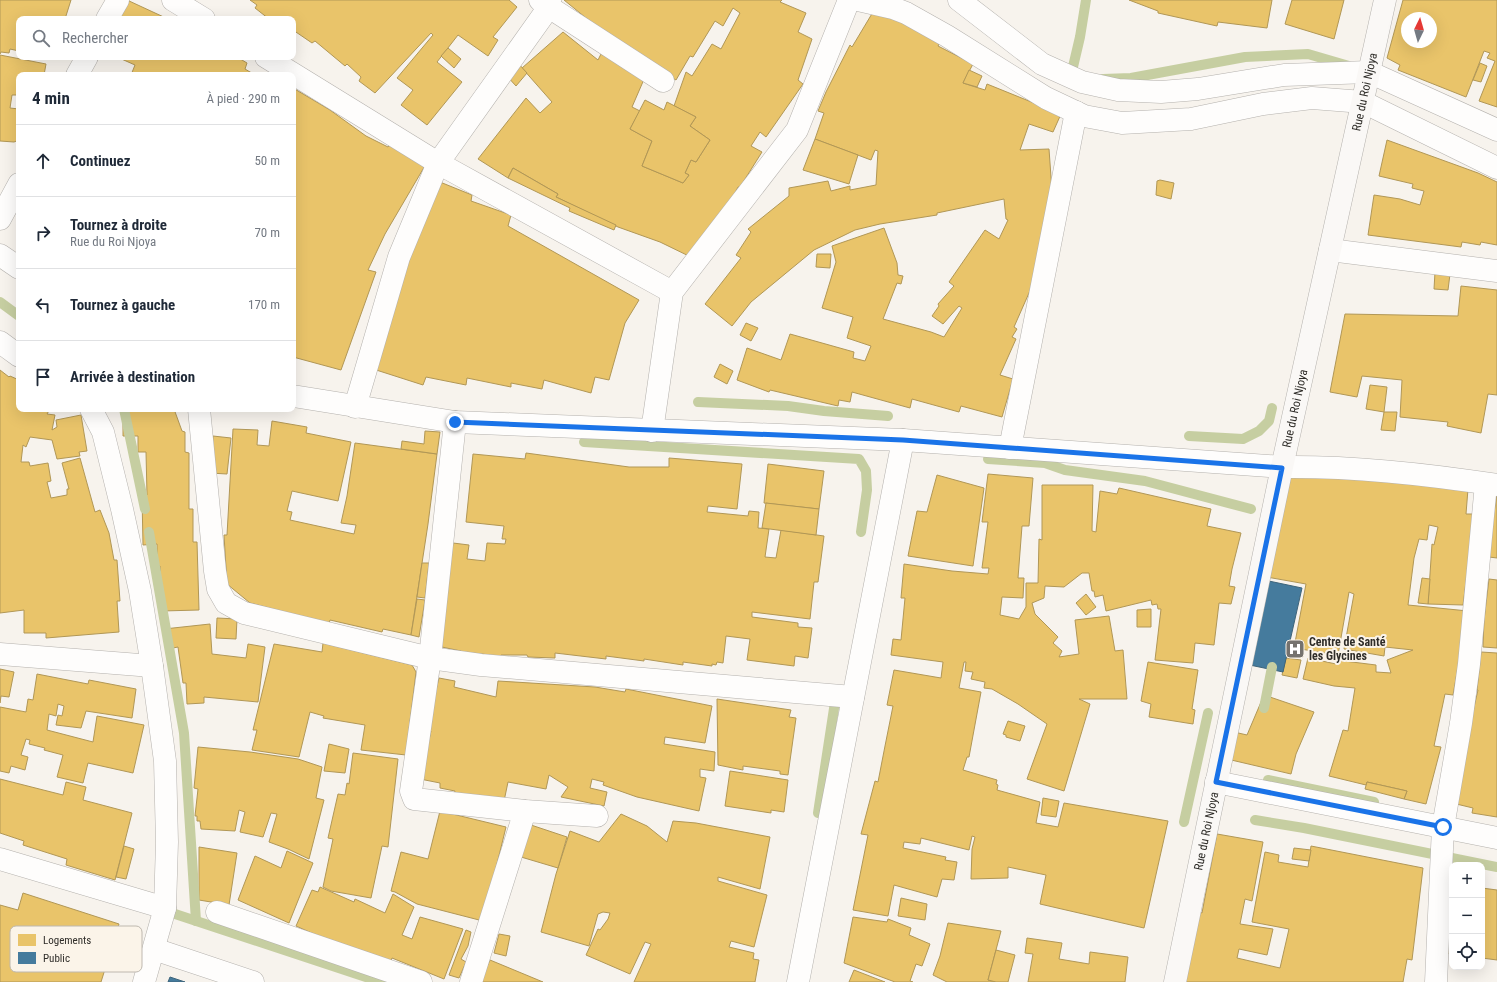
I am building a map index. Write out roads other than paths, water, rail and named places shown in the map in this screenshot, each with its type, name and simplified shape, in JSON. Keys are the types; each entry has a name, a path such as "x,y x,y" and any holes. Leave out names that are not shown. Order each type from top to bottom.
{"main road":[{"name":"Rue du Roi Njoya","path":"1175,982 1282,468 1386,0"}],"street":[{"path":"109,16 118,0"},
{"path":"173,0 199,16"},
{"path":"652,431 672,292 797,130 849,0"},
{"path":"858,0 893,8 906,13 954,40 1046,98 1084,116 1122,123 1191,119 1263,104 1312,98 1363,102 1497,168"},
{"path":"959,0 1042,64 1082,82 1118,90 1161,92 1198,89 1284,75 1370,72 1497,130"},
{"path":"355,407 399,257 438,163 546,2 663,81"},
{"path":"79,72 85,60"},
{"path":"271,60 290,72"},
{"path":"296,75 438,163 672,292"},
{"path":"1010,448 1076,112"},
{"path":"0,219 16,190"},
{"path":"1330,250 1497,271"},
{"path":"0,255 16,266"},
{"path":"0,342 16,354"},
{"path":"296,397 455,422 903,440 1282,468 1353,468 1492,485 1461,723 1443,827 1436,982"},
{"path":"93,412 103,432 140,591 165,762 167,842 165,908 144,982"},
{"path":"198,412 214,571 218,589 226,603 244,613 430,658 481,665 853,697"},
{"path":"455,422 430,658 411,791 414,799 525,811 597,816"},
{"path":"798,982 903,440"},
{"path":"0,654 152,666"},
{"path":"1216,782 1497,838"},
{"path":"470,982 525,811"},
{"path":"0,859 165,908"},
{"path":"216,912 421,982"},
{"path":"154,949 253,982"}],"waterway":[{"path":"1072,71 1080,37 1086,0"},
{"path":"1103,79 1131,78 1245,57 1308,54 1349,66"},
{"path":"0,302 16,314"},
{"path":"698,402 788,406 824,411 888,416"},
{"path":"1189,436 1243,439 1259,431 1269,421 1272,408"},
{"path":"125,412 145,509"},
{"path":"584,442 859,459 866,471 867,490 861,532"},
{"path":"988,459 1045,463 1065,470 1145,481 1251,509"},
{"path":"149,532 184,733 196,921"},
{"path":"1264,708 1272,667"},
{"path":"818,813 835,702"},
{"path":"1184,822 1208,713"},
{"path":"1268,780 1374,802"},
{"path":"1255,820 1304,828 1497,867"},
{"path":"163,910 381,982"}],"place":[{"name":"Centre de Santé les Glycines","path":"1295,649"}]}
